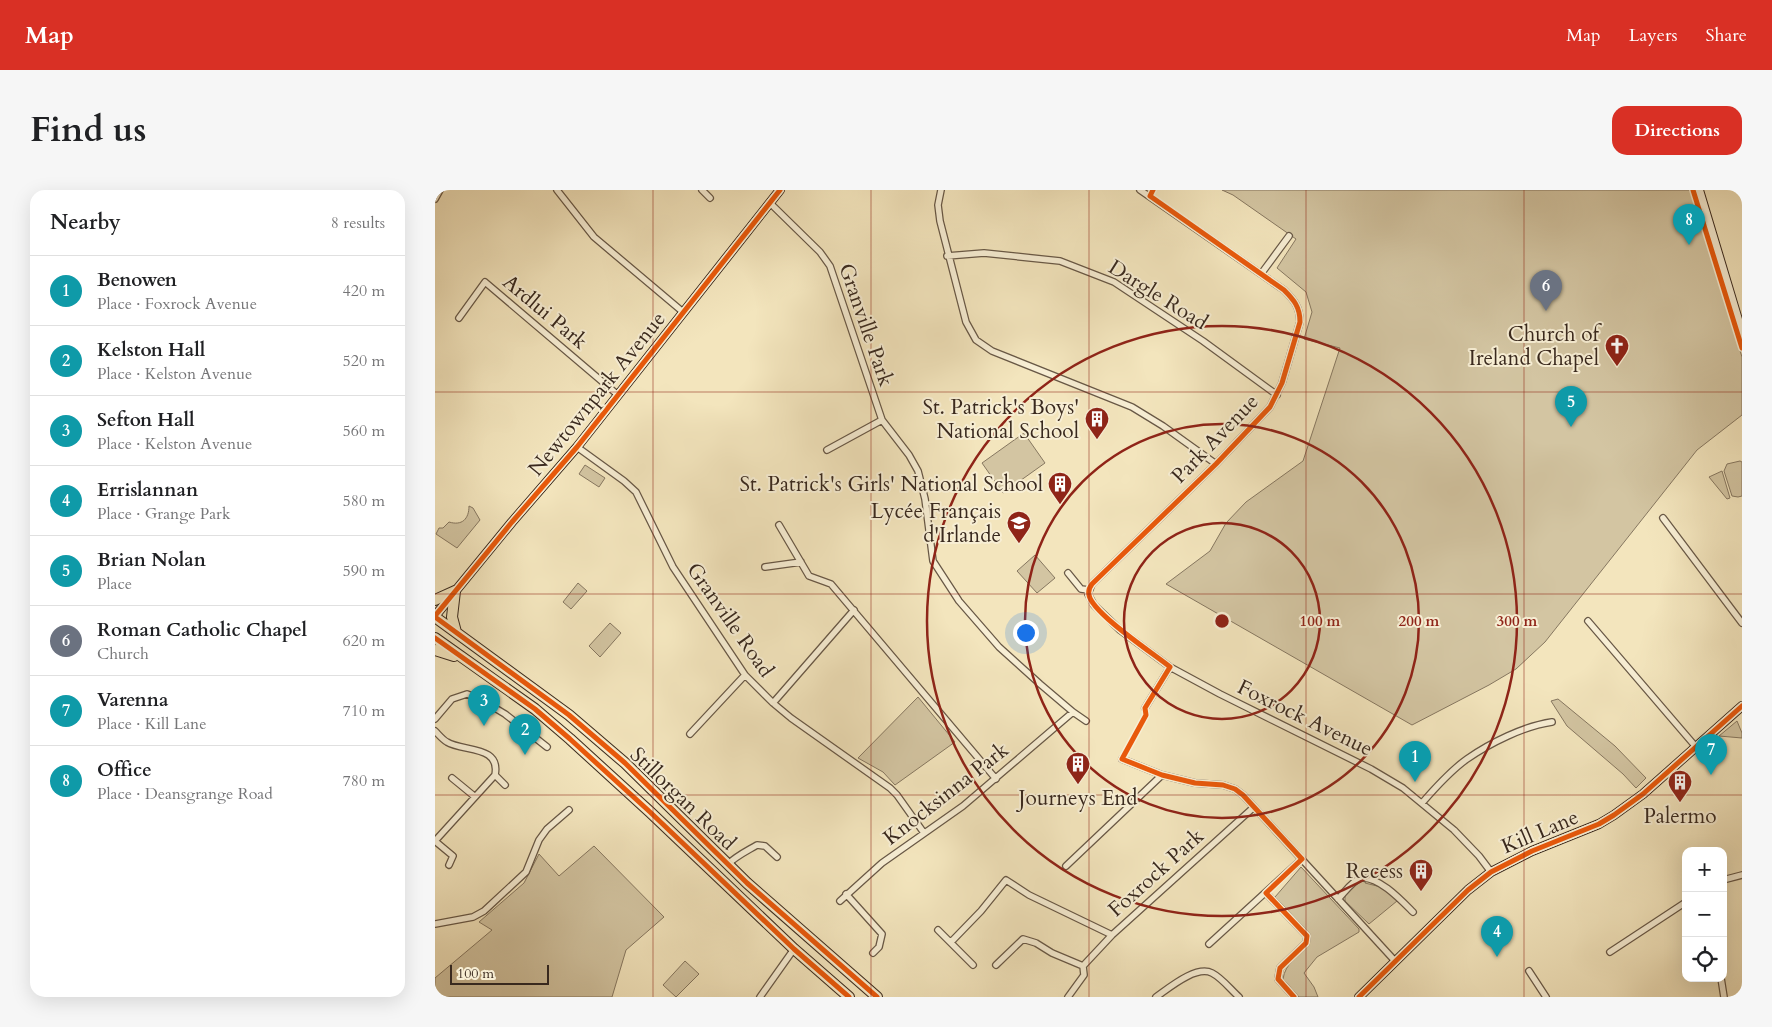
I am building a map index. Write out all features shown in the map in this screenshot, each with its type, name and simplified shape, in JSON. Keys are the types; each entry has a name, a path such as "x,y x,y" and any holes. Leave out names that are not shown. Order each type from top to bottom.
{"highway":[{"path":"435,600 455,591"},
{"path":"455,591 452,617 457,633"},
{"name":"Stillorgan Road","path":"435,616 569,715 625,763 727,865 803,934 877,997"},
{"name":"Stillorgan Road","path":"435,638 535,709 570,739 794,949 849,997"},
{"path":"435,650 465,660"}],"main road":[{"name":"Newtownpark Avenue","path":"435,616 577,447 779,190"},
{"path":"1699,190 1742,333"},
{"name":"Kill Lane","path":"1359,997 1469,890 1491,872 1532,851 1599,824 1643,794 1741,710"}],"street":[{"path":"435,199 440,190"},
{"path":"557,190 594,237 683,312"},
{"path":"702,190 710,198"},
{"path":"941,190 938,205 947,256 966,322 976,340 992,351 1138,410 1215,464"},
{"path":"1140,190 1152,193 1261,274 1289,236"},
{"name":"Granville Park","path":"770,203 820,252 830,266 882,420 909,455 918,471 925,499 933,561 959,601 999,647 1040,684 1086,721"},
{"name":"Dargle Road","path":"947,256 984,253 1060,261 1114,282 1203,341 1277,395"},
{"name":"Park Avenue","path":"1089,590 1092,584 1253,427 1270,407 1277,395 1300,322 1300,312 1298,306 1284,290 1261,274"},
{"name":"Ardlui Park","path":"459,318 485,282 618,395"},
{"name":"Granville Park","path":"827,450 882,420"},
{"name":"Granville Road","path":"577,447 636,492 673,566 745,676 791,718 890,788 924,833"},
{"path":"1663,518 1742,623"},
{"path":"779,525 809,576 831,584 996,778"},
{"path":"765,567 801,562"},
{"path":"1068,573 1081,589 1089,590"},
{"name":"Foxrock Avenue","path":"1089,590 1090,599 1104,615 1120,630 1170,667 1371,769 1403,788 1454,830 1479,856 1491,872"},
{"path":"773,703 854,610"},
{"path":"1588,621 1696,747"},
{"path":"1145,708 1170,667"},
{"path":"690,734 745,676"},
{"path":"435,719 452,699 467,694 480,699 505,714 547,747"},
{"name":"Knocksinna Park","path":"840,901 882,863 963,806 1073,712"},
{"path":"1422,803 1465,760 1513,734 1538,724 1552,722"},
{"path":"435,732 448,743 478,750 489,756 494,761 496,768 495,775 435,841 453,856 449,865"},
{"path":"1122,759 1162,775 1195,783 1223,785 1235,789 1243,795 1395,961"},
{"path":"495,775 505,785"},
{"path":"1066,866 1162,775"},
{"path":"452,778 474,796"},
{"name":"Foxrock Park","path":"1068,997 1084,975 1083,966 1112,935 1254,807"},
{"path":"435,924 473,917 484,911 526,872 539,840 547,829 569,810"},
{"path":"727,865 737,856 757,845 765,846 777,856"},
{"path":"1209,944 1266,894 1302,859"},
{"path":"1727,879 1742,874"},
{"path":"1338,899 1353,883 1361,878 1394,892 1413,912"},
{"path":"951,942 981,911 1006,880 1029,895 1112,935"},
{"path":"846,894 882,934 879,947 873,953"},
{"path":"1266,894 1307,936 1306,943 1280,968 1279,979 1293,997"},
{"path":"1610,952 1682,905"},
{"path":"938,930 973,965"},
{"path":"996,965 1023,939 1036,943 1052,953 1083,966"},
{"path":"760,997 794,949"},
{"path":"1529,970 1545,997"},
{"path":"1156,997 1179,981 1198,972 1207,971 1214,974 1239,997"},
{"path":"1722,982 1724,997"}],"shaded area":[{"path":"1222,190 1691,190 1742,357 1742,415 1697,450 1545,642 1516,669 1412,725 1166,584 1210,551 1226,523 1246,502 1303,461 1340,348 1304,339 1312,312 1306,292 1277,268 1296,239 1233,195"},
{"path":"1024,433 1045,463 1003,493 982,463"},
{"path":"1742,462 1742,496 1738,497 1732,496 1724,471 1727,464"},
{"path":"585,465 605,478 599,487 579,474"},
{"path":"1722,471 1730,498 1727,499 1709,477"},
{"path":"469,506 473,508 480,520 457,548 436,534 439,528 443,528 449,522 458,523 464,520 468,515"},
{"path":"1035,555 1055,578 1037,593 1017,571"},
{"path":"578,583 587,591 571,609 563,602"},
{"path":"610,623 621,633 600,657 589,646"},
{"path":"918,697 955,742 895,785 883,772 858,758"},
{"path":"1558,699 1615,746 1646,778 1636,788 1623,774 1567,726 1551,701"},
{"path":"1737,721 1742,738 1719,736"},
{"path":"594,846 664,917 626,950 612,997 435,997 435,978 492,930 479,922 524,883 539,854 559,876"},
{"path":"1301,867 1359,929 1359,932 1317,957 1304,973 1314,987 1318,997 1299,997 1283,979 1289,965 1308,946 1310,934 1275,897"},
{"path":"1360,881 1366,881 1365,883 1385,888 1397,901 1369,924 1345,901 1345,895"},
{"path":"685,961 699,974 676,997 663,985"}],"cycle path":[{"path":"435,616 512,522 577,447 780,190"},
{"path":"1153,190 1150,196 1284,290 1296,304 1300,322 1282,383 1270,407 1216,464 1092,584 1089,594 1093,603 1112,622 1170,667 1145,708 1146,715 1122,759 1162,775 1195,783 1223,785 1235,789 1243,795 1302,859 1266,893 1307,936 1306,943 1280,968 1278,979 1294,997"},
{"path":"1693,190 1742,348"},
{"path":"435,617 569,715 625,763 747,883 877,997"},
{"path":"435,638 535,709 570,739 794,949 849,997"},
{"path":"1359,997 1468,890 1491,872 1532,851 1599,824 1614,815 1643,794 1742,706"}],"place":[{"name":"Office","path":"1689,245"},
{"name":"Roman Catholic Chapel","path":"1546,311"},
{"name":"Church of Ireland Chapel","path":"1617,367"},
{"name":"Brian Nolan","path":"1571,427"},
{"name":"St. Patrick's Boys' National School","path":"1097,440"},
{"name":"St. Patrick's Girls' National School","path":"1060,505"},
{"name":"Lycée Français d'Irlande","path":"1019,544"},
{"name":"Sefton Hall","path":"484,726"},
{"name":"Kelston Hall","path":"525,755"},
{"name":"Varenna","path":"1711,775"},
{"name":"Benowen","path":"1415,782"},
{"name":"Journeys End","path":"1078,785"},
{"name":"Palermo","path":"1680,803"},
{"name":"Recess","path":"1421,892"},
{"name":"Errislannan","path":"1497,957"}]}
